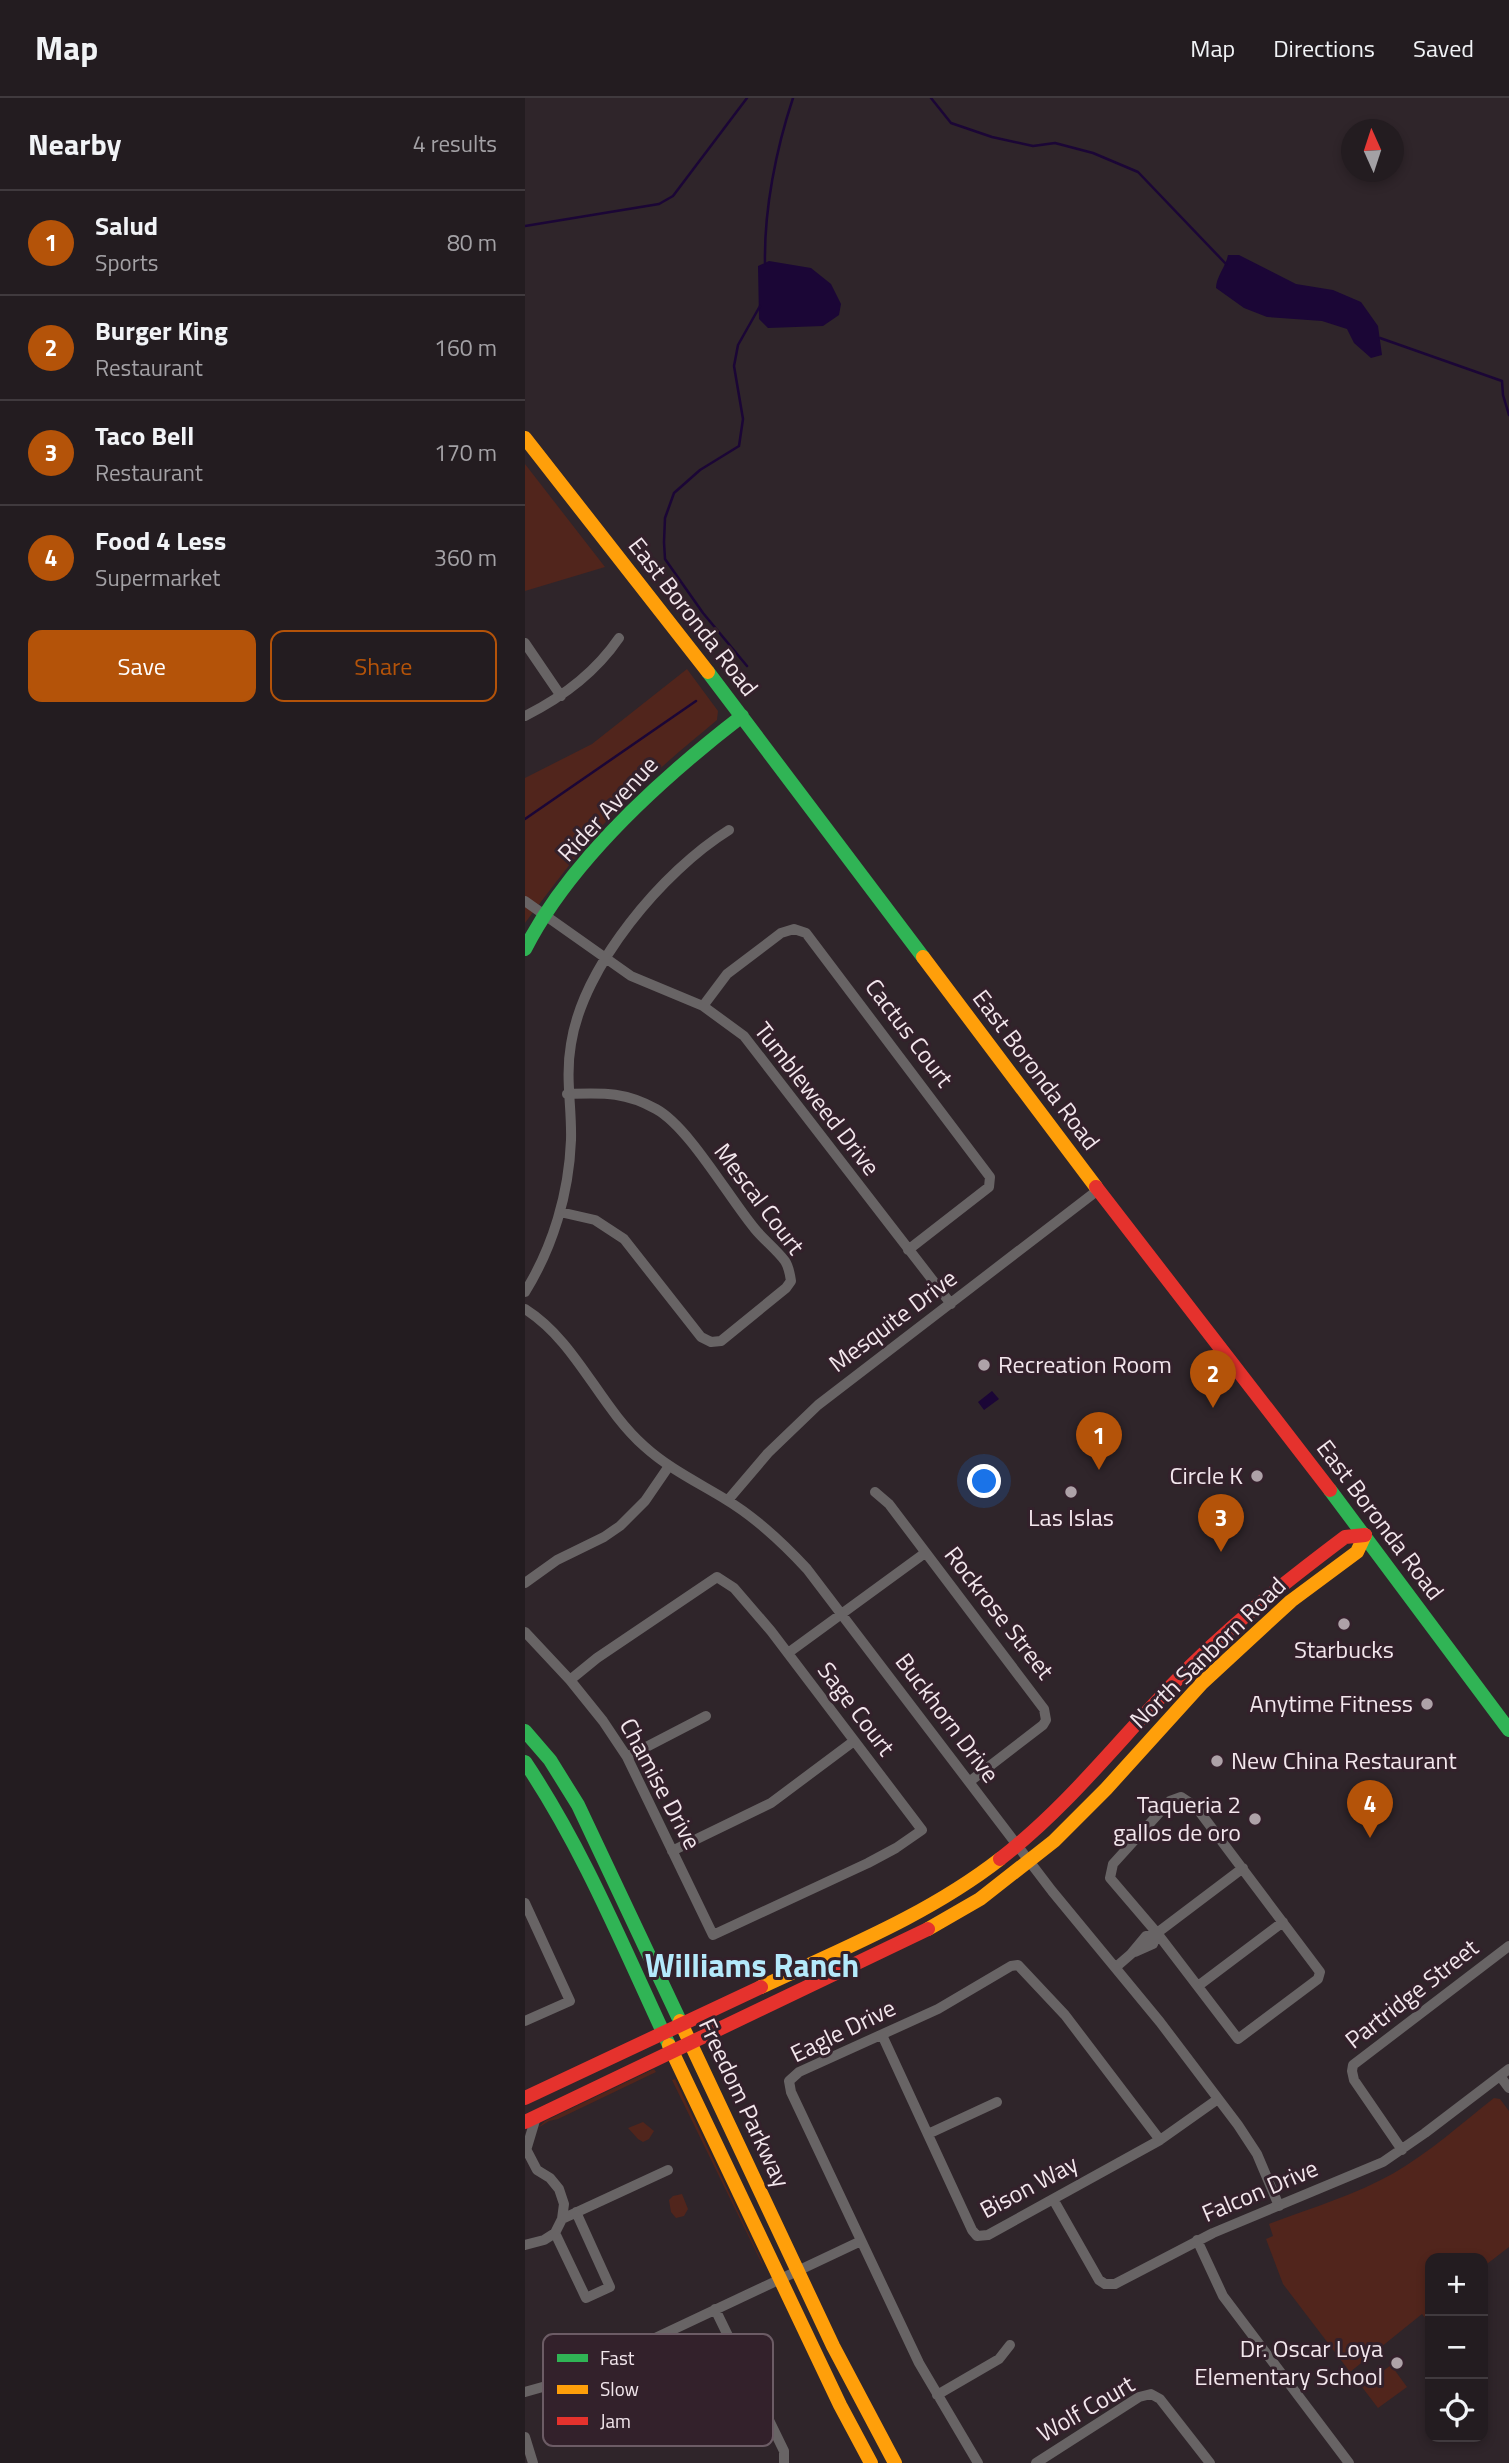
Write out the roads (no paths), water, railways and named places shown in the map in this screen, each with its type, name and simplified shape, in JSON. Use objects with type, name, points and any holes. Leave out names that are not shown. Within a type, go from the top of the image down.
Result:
[{"type":"main road","name":"East Boronda Road","points":[[525,438],[742,716],[1509,1730]]},
{"type":"main road","name":"Rider Avenue","points":[[525,949],[545,915],[589,858],[632,811],[691,756],[742,716]]},
{"type":"main road","name":"North Sanborn Road","points":[[525,2098],[929,1906],[959,1888],[1018,1845],[1077,1790],[1171,1686],[1239,1620],[1345,1537],[1364,1535],[1357,1552],[1291,1601],[1202,1683],[1082,1815],[1030,1861],[980,1899],[909,1940],[530,2119]]},
{"type":"main road","name":"Freedom Parkway","points":[[525,1731],[550,1760],[578,1805],[849,2379],[895,2463]]},
{"type":"main road","name":"Freedom Parkway","points":[[525,1762],[554,1805],[573,1842],[839,2405],[871,2463]]},
{"type":"street","points":[[525,716],[561,696],[594,668],[619,638]]},
{"type":"street","points":[[525,643],[561,696]]},
{"type":"street","points":[[525,1292],[544,1256],[560,1212],[571,1139],[568,1094],[571,1043],[586,990],[605,958],[645,906],[703,846],[729,830]]},
{"type":"street","name":"Tumbleweed Drive","points":[[525,901],[631,976],[703,1006],[731,1026],[755,1049],[951,1304]]},
{"type":"street","name":"Cactus Court","points":[[703,1006],[727,974],[781,933],[794,929],[806,933],[990,1177],[989,1187],[908,1250]]},
{"type":"street","name":"Mescal Court","points":[[560,1212],[595,1220],[624,1239],[701,1337],[711,1342],[722,1341],[791,1281],[789,1267],[783,1259],[756,1230],[678,1127],[660,1111],[624,1095],[568,1094]]},
{"type":"street","name":"Mesquite Drive","points":[[728,1500],[768,1453],[818,1405],[1098,1190]]},
{"type":"street","name":"Buckhorn Drive","points":[[525,1309],[549,1326],[636,1439],[669,1466],[728,1500],[794,1555],[1068,1911],[1116,1967],[1218,2099],[1257,2154],[1279,2206]]},
{"type":"street","points":[[525,1583],[557,1560],[620,1526],[645,1501],[669,1466]]},
{"type":"street","name":"Rockrose Street","points":[[875,1492],[886,1500],[1044,1709],[1046,1720],[1043,1725],[969,1782]]},
{"type":"street","points":[[788,1653],[925,1553]]},
{"type":"street","name":"Sage Court","points":[[570,1680],[597,1658],[717,1577],[734,1588],[788,1653],[922,1830],[896,1849],[869,1863],[713,1935]]},
{"type":"street","name":"Chamise Drive","points":[[525,1632],[570,1680],[603,1721],[627,1758],[713,1935]]},
{"type":"street","points":[[627,1758],[706,1716]]},
{"type":"street","points":[[672,1851],[771,1803],[854,1741]]},
{"type":"street","points":[[1181,1797],[1191,1802],[1243,1868],[1319,1970],[1318,1979],[1238,2039],[1157,1933],[1112,1882],[1110,1870],[1170,1801],[1181,1797]]},
{"type":"street","points":[[1116,1967],[1131,1954],[1153,1944],[1157,1933],[1243,1868]]},
{"type":"street","points":[[525,1903],[570,2001],[525,2021]]},
{"type":"street","points":[[1198,1986],[1283,1922]]},
{"type":"street","name":"Partridge Street","points":[[1402,2150],[1354,2080],[1353,2065],[1509,1946]]},
{"type":"street","name":"Eagle Drive","points":[[978,2463],[937,2395],[861,2241],[791,2092],[789,2081],[799,2073],[958,1998],[1011,1966],[1020,1965],[1086,2042],[1160,2140]]},
{"type":"street","name":"Bison Way","points":[[882,2035],[977,2236],[988,2235],[1160,2140],[1218,2099]]},
{"type":"street","points":[[1505,2073],[1509,2088]]},
{"type":"street","name":"Falcon Drive","points":[[1053,2199],[1099,2280],[1105,2284],[1123,2281],[1198,2240],[1364,2171],[1402,2150],[1505,2073]]},
{"type":"street","points":[[928,2134],[997,2102]]},
{"type":"street","points":[[525,2245],[544,2240],[555,2233],[562,2219],[564,2204],[559,2189],[550,2178],[537,2170],[526,2146],[530,2119]]},
{"type":"street","points":[[562,2219],[668,2170]]},
{"type":"street","points":[[555,2233],[586,2298],[610,2287],[576,2213]]},
{"type":"street","points":[[1198,2240],[1223,2296],[1349,2463]]},
{"type":"street","points":[[662,2334],[861,2241]]},
{"type":"street","points":[[715,2309],[727,2334]]},
{"type":"street","points":[[937,2395],[999,2359],[1010,2345]]},
{"type":"street","points":[[525,2392],[543,2387]]},
{"type":"street","name":"Wolf Court","points":[[1036,2463],[1139,2397],[1151,2394],[1160,2399],[1210,2463]]},
{"type":"street","points":[[773,2428],[784,2451],[784,2463]]},
{"type":"street","points":[[525,2437],[533,2463]]},
{"type":"waterway","points":[[525,226],[659,204],[673,196],[747,98]]},
{"type":"waterway","points":[[765,263],[772,180],[793,98]]},
{"type":"waterway","points":[[931,98],[951,123],[992,137],[1033,146],[1055,143],[1093,153],[1138,172],[1226,264]]},
{"type":"waterway","points":[[747,666],[703,613],[665,559],[664,542],[665,518],[674,493],[700,470],[739,446],[743,419],[734,366],[738,345],[760,306]]},
{"type":"waterway","points":[[1380,338],[1502,381],[1509,415]]},
{"type":"waterway","points":[[525,819],[696,701]]},
{"type":"place","name":"Recreation Room","points":[[984,1365]]},
{"type":"place","name":"Burger King","points":[[1213,1408]]},
{"type":"place","name":"Salud","points":[[1099,1470]]},
{"type":"place","name":"Circle K","points":[[1257,1476]]},
{"type":"place","name":"Las Islas","points":[[1071,1492]]},
{"type":"place","name":"Taco Bell","points":[[1221,1552]]},
{"type":"place","name":"Starbucks","points":[[1344,1624]]},
{"type":"place","name":"Anytime Fitness","points":[[1427,1704]]},
{"type":"place","name":"New China Restaurant","points":[[1217,1761]]},
{"type":"place","name":"Taqueria 2 gallos de oro","points":[[1255,1819]]},
{"type":"place","name":"Food 4 Less","points":[[1370,1838]]},
{"type":"place","name":"Dr. Oscar Loya Elementary School","points":[[1397,2363]]},
{"type":"district","name":"Williams Ranch","points":[[752,1966]]}]
